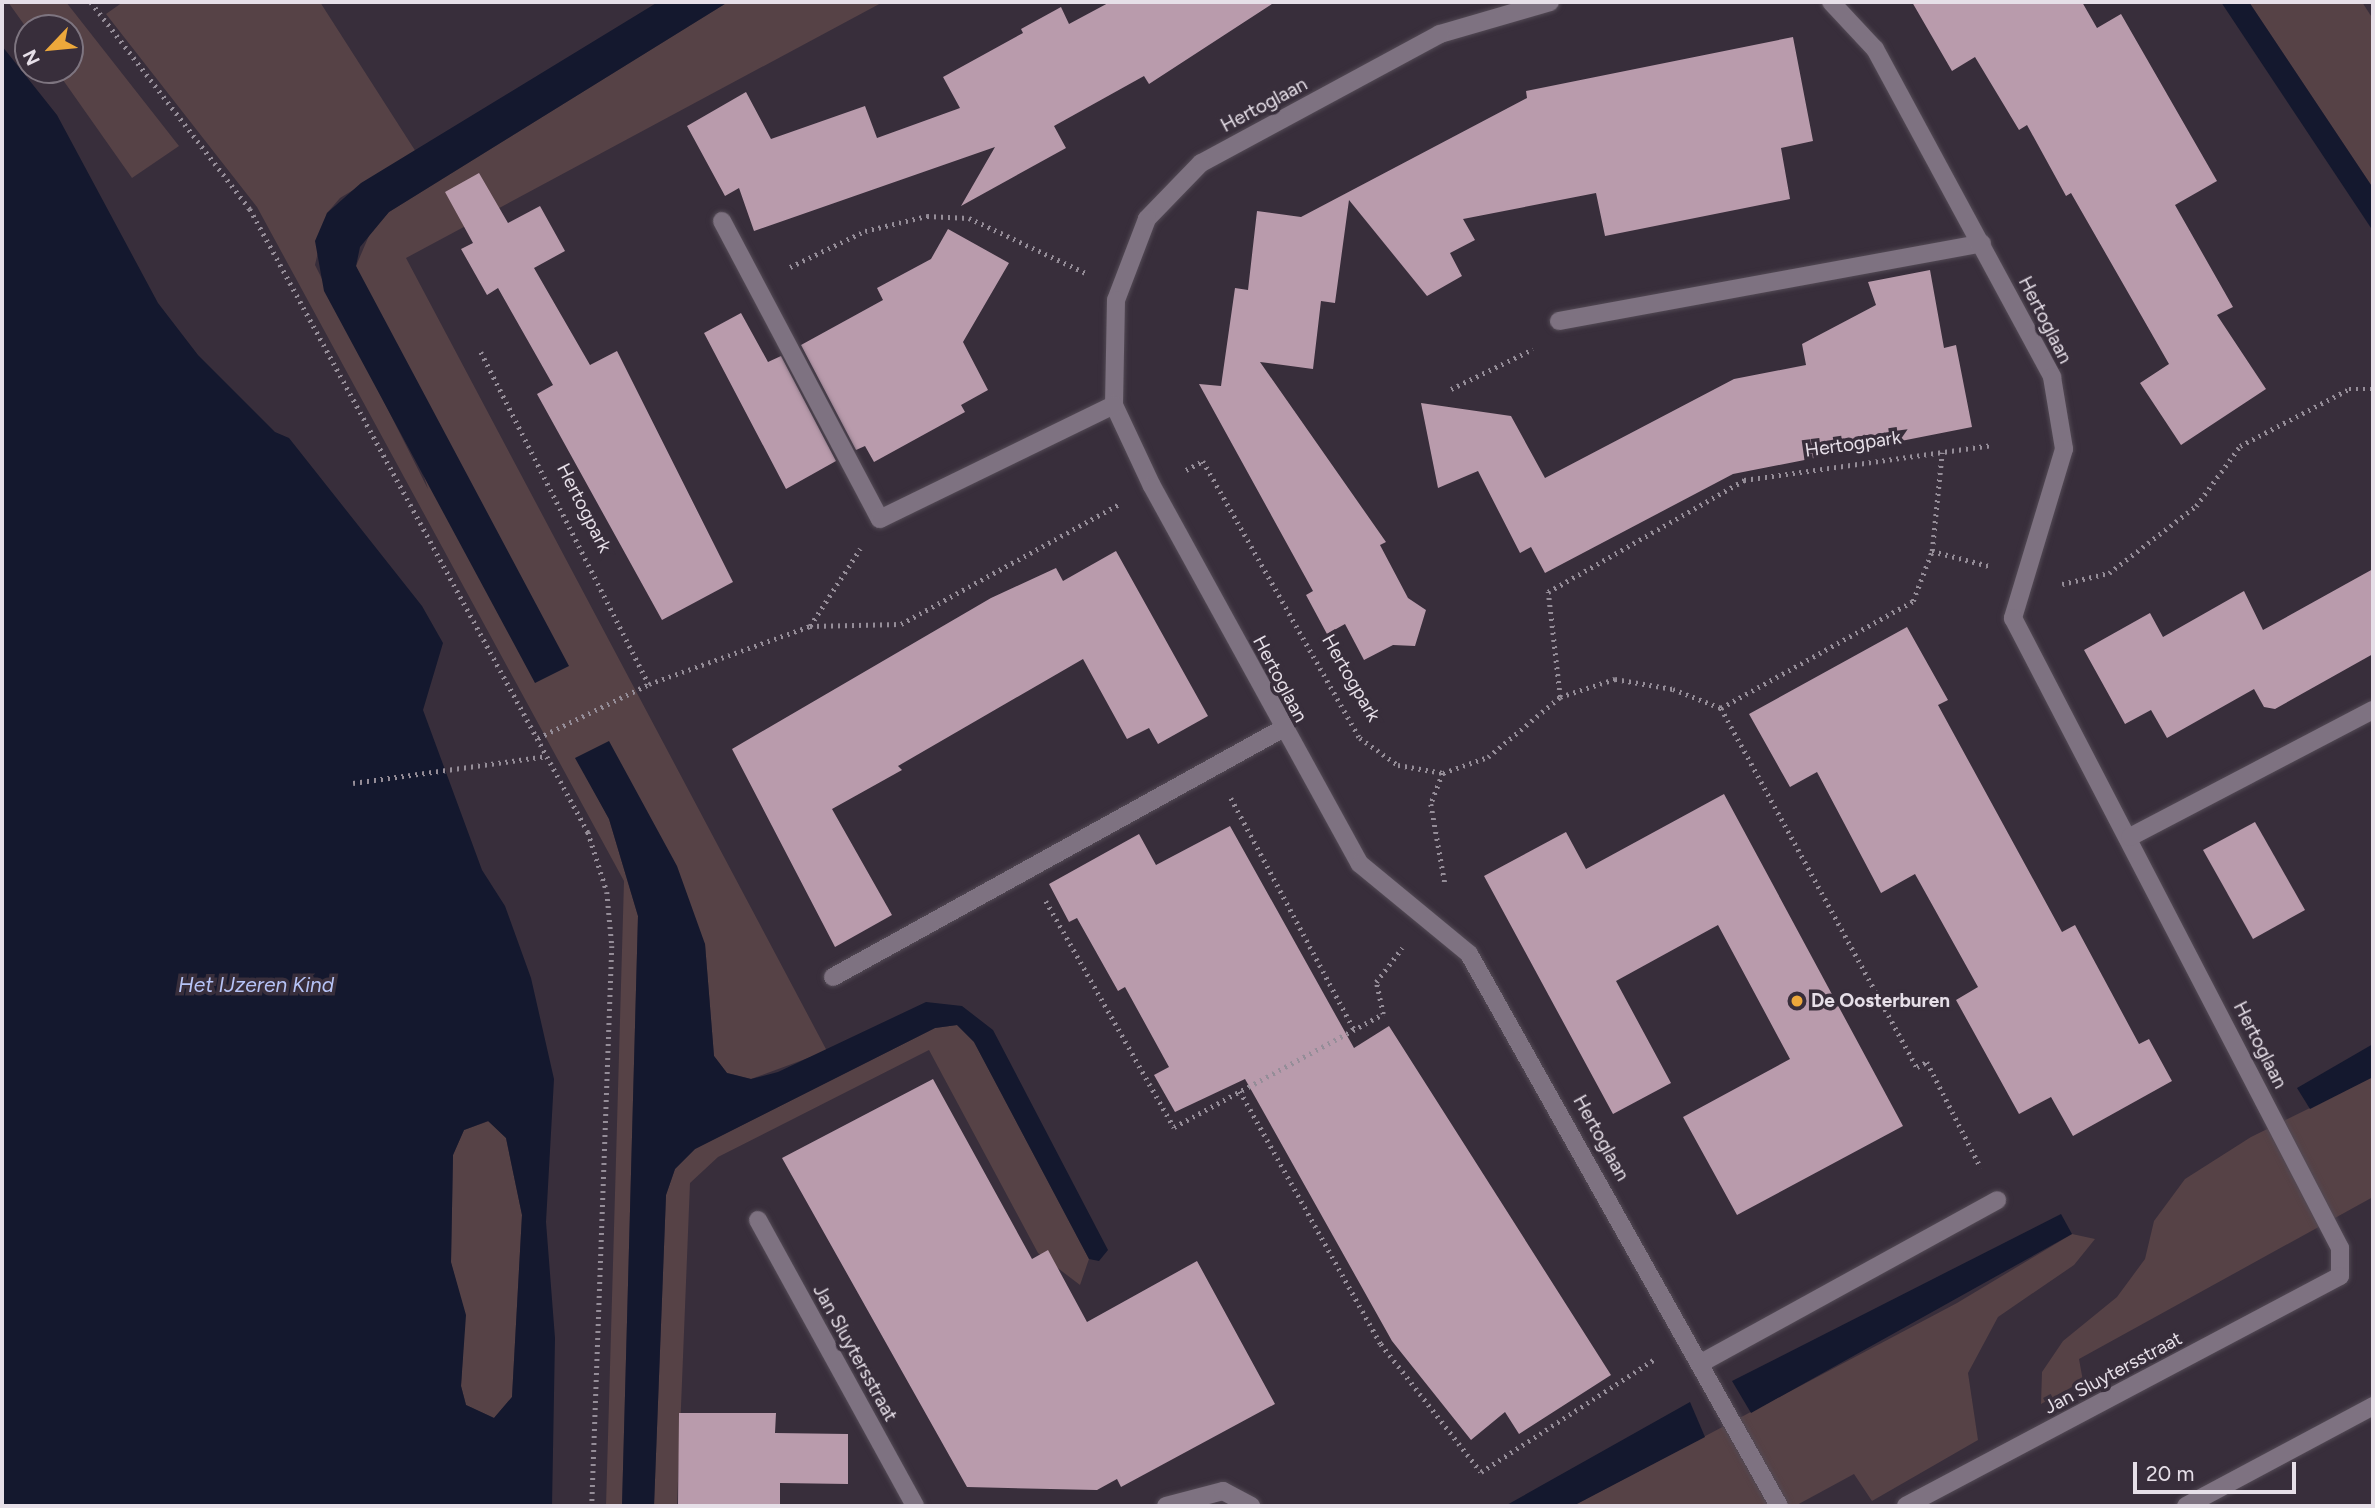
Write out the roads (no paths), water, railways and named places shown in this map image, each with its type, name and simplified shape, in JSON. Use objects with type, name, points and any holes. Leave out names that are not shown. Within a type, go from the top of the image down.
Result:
[{"type":"street","name":"Hertoglaan","points":[[1550,2],[1440,34],[1201,163],[1147,219],[1120,289],[1114,405],[1152,486],[1282,729],[1360,864],[1469,954],[1702,1363],[1779,1506]]},
{"type":"street","name":"Hertoglaan","points":[[1831,2],[1875,49],[2052,377],[2064,449],[2013,618],[2130,836],[2340,1248],[2340,1276]]},
{"type":"street","points":[[722,221],[758,282],[880,519],[1114,405]]},
{"type":"street","points":[[1559,321],[1982,243]]},
{"type":"street","points":[[2130,836],[2373,710]]},
{"type":"street","points":[[833,977],[1282,729]]},
{"type":"street","points":[[1702,1363],[1997,1200]]},
{"type":"street","name":"Jan Sluytersstraat","points":[[758,1220],[915,1506]]},
{"type":"street","name":"Jan Sluytersstraat","points":[[1906,1506],[2340,1276]]},
{"type":"street","points":[[2186,1506],[2373,1406]]},
{"type":"street","points":[[1166,1506],[1223,1491],[1251,1506]]},
{"type":"water","points":[[658,2],[728,2],[389,212],[360,247],[356,266],[569,666],[535,683],[324,291],[315,241],[327,213],[361,183]]},
{"type":"water","points":[[2221,2],[2249,2],[2373,188],[2373,231]]},
{"type":"water","name":"Het IJzeren Kind","points":[[2,46],[14,61],[14,84],[32,84],[57,115],[158,303],[198,355],[275,432],[289,438],[422,606],[443,643],[423,710],[482,870],[505,906],[531,978],[554,1079],[546,1222],[555,1338],[552,1506],[2,1506]],"holes":[[[488,1121],[506,1138],[522,1215],[512,1397],[494,1418],[466,1405],[461,1386],[466,1315],[451,1262],[453,1155],[464,1130]]]},
{"type":"water","points":[[609,741],[677,866],[705,944],[714,1056],[727,1073],[751,1079],[778,1072],[926,1002],[962,1006],[993,1030],[1108,1250],[1099,1261],[1089,1259],[974,1042],[957,1025],[935,1028],[695,1149],[675,1169],[666,1195],[654,1506],[622,1506],[638,916],[609,819],[575,758]]},
{"type":"water","points":[[2373,1044],[2373,1077],[2310,1109],[2297,1088]]},
{"type":"water","points":[[2061,1214],[2072,1234],[1751,1413],[1732,1381]]},
{"type":"water","points":[[1690,1402],[1705,1437],[1573,1506],[1505,1506]]},
{"type":"place","name":"De Oosterburen","points":[[1797,1001]]}]
